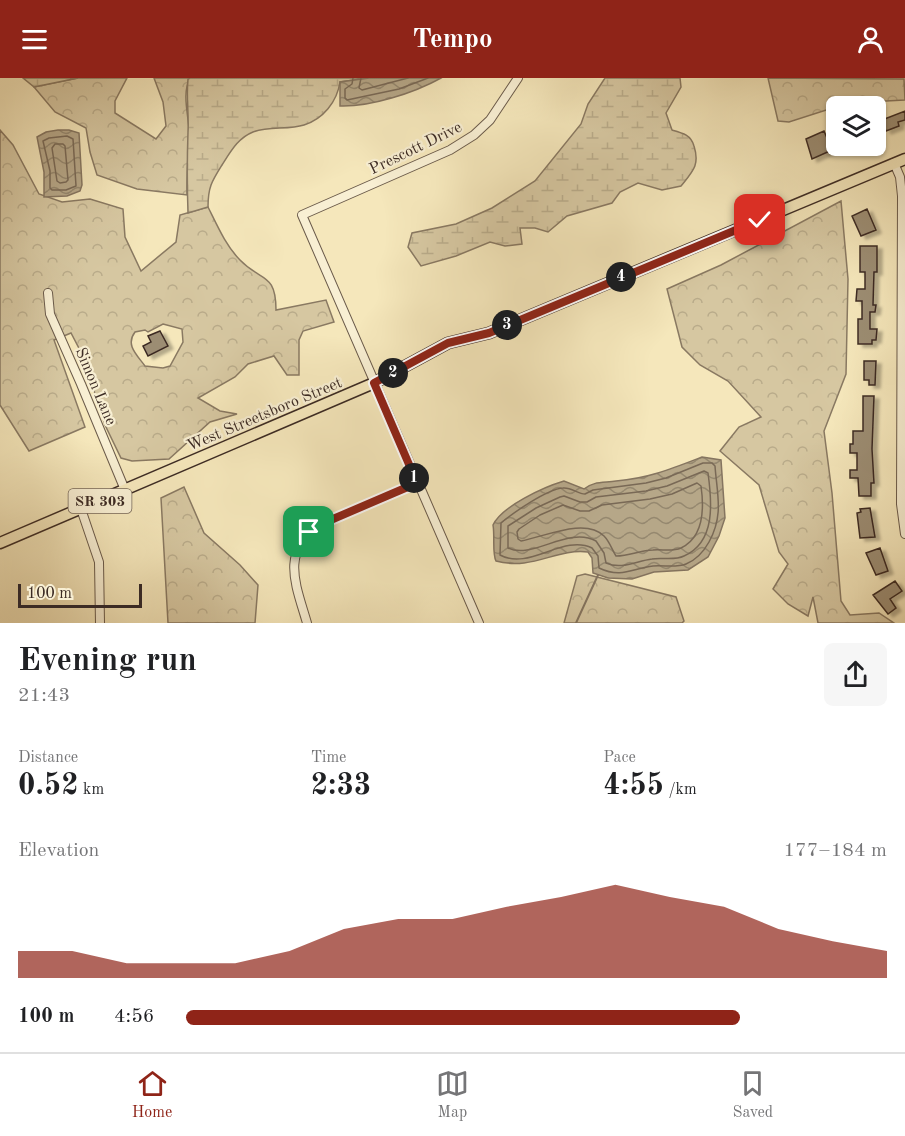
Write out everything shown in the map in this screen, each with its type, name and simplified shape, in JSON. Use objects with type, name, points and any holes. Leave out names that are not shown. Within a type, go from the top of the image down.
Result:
[{"type":"main road","name":"West Streetsboro Street","points":[[0,543],[374,383],[448,343],[489,333],[900,161]]},
{"type":"street","name":"Prescott Drive","points":[[374,383],[302,215],[450,150],[474,135],[490,120],[518,78]]},
{"type":"street","points":[[900,161],[903,196],[904,344],[901,504],[905,534]]},
{"type":"street","name":"Simon Lane","points":[[48,293],[50,314],[125,490]]},
{"type":"street","points":[[374,383],[479,623]]},
{"type":"street","points":[[307,623],[296,585],[293,564],[302,540],[319,525],[417,483]]},
{"type":"street","points":[[81,509],[99,562],[100,623]]},
{"type":"green space","points":[[23,78],[78,78],[34,87]]},
{"type":"green space","points":[[78,78],[127,78],[115,101],[115,113],[156,139],[166,126],[163,102],[154,78],[190,78],[186,97],[189,129],[187,195],[137,189],[97,175],[86,128],[55,112],[34,87]]},
{"type":"green space","points":[[190,78],[369,78],[340,82],[336,96],[328,109],[311,122],[298,126],[259,130],[243,138],[232,150],[213,180],[208,207],[188,213],[187,92]]},
{"type":"green space","points":[[605,78],[680,78],[681,87],[666,113],[672,130],[689,137],[696,153],[696,163],[692,172],[681,186],[662,190],[638,183],[620,192],[612,203],[567,216],[548,232],[535,228],[520,228],[522,244],[505,246],[490,242],[456,256],[421,266],[408,247],[412,233],[456,224],[492,208],[535,181],[581,124],[588,104]]},
{"type":"green space","points":[[768,78],[904,79],[905,100],[886,101],[886,96],[826,96],[826,110],[789,122],[778,121]]},
{"type":"green space","points":[[0,130],[13,145],[39,194],[62,202],[90,199],[123,209],[125,237],[141,271],[176,242],[180,215],[208,207],[230,248],[248,267],[270,283],[276,310],[326,300],[334,322],[303,331],[299,340],[299,375],[287,375],[274,356],[248,364],[235,377],[198,398],[220,411],[237,414],[210,422],[169,459],[132,461],[121,458],[105,425],[83,356],[71,333],[54,340],[85,427],[29,451],[0,405]],"holes":[[[163,324],[182,329],[183,342],[170,366],[163,368],[145,366],[132,346],[131,341],[135,332],[145,330],[148,332]]]},
{"type":"green space","points":[[841,201],[848,279],[846,374],[824,431],[841,601],[850,615],[879,613],[894,623],[818,623],[813,597],[808,616],[788,604],[773,589],[788,564],[779,552],[759,485],[720,451],[739,427],[761,417],[728,381],[700,365],[682,347],[667,289],[721,265]]},
{"type":"green space","points":[[184,487],[204,533],[240,565],[258,585],[255,623],[168,623],[161,498]]},
{"type":"green space","points":[[585,574],[676,597],[684,621],[682,623],[564,623],[577,576]]},
{"type":"water","points":[[369,78],[441,78],[392,98],[352,106],[340,106],[340,82]]},
{"type":"water","points":[[58,130],[79,133],[82,185],[80,191],[67,196],[44,197],[44,172],[37,137],[46,132]]},
{"type":"water","points":[[702,457],[721,460],[725,518],[708,557],[688,570],[654,572],[632,579],[608,578],[593,573],[592,558],[588,552],[565,553],[521,563],[496,561],[493,525],[514,504],[535,493],[564,481],[584,489],[595,483],[639,478]]},
{"type":"building","points":[[905,111],[905,120],[898,122],[899,126],[886,131],[886,118]]},
{"type":"building","points":[[824,131],[826,153],[812,159],[806,139]]},
{"type":"building","points":[[867,209],[876,230],[861,236],[852,216]]},
{"type":"building","points":[[860,246],[877,246],[873,305],[876,305],[875,312],[870,312],[870,329],[877,329],[876,340],[872,340],[872,344],[858,344],[858,319],[862,319],[862,301],[856,301],[857,289],[865,289],[865,272],[860,272]]},
{"type":"building","points":[[160,331],[168,346],[148,356],[143,346],[151,342],[148,336]]},
{"type":"building","points":[[864,361],[876,361],[875,385],[869,385],[869,380],[864,380]]},
{"type":"building","points":[[863,396],[874,396],[872,449],[874,483],[871,483],[871,496],[859,496],[858,478],[850,478],[850,470],[857,470],[857,453],[850,453],[850,444],[853,444],[853,431],[863,431]]},
{"type":"building","points":[[870,508],[875,537],[860,538],[857,513],[861,512],[860,509]]},
{"type":"building","points":[[880,548],[888,571],[876,575],[866,553]]},
{"type":"building","points":[[895,581],[902,591],[890,599],[896,608],[888,614],[873,595]]},
{"type":"waterway","points":[[576,623],[598,575]]},
{"type":"route","points":[[309,532],[319,525],[417,483],[374,383],[448,343],[489,333],[760,220]]}]
